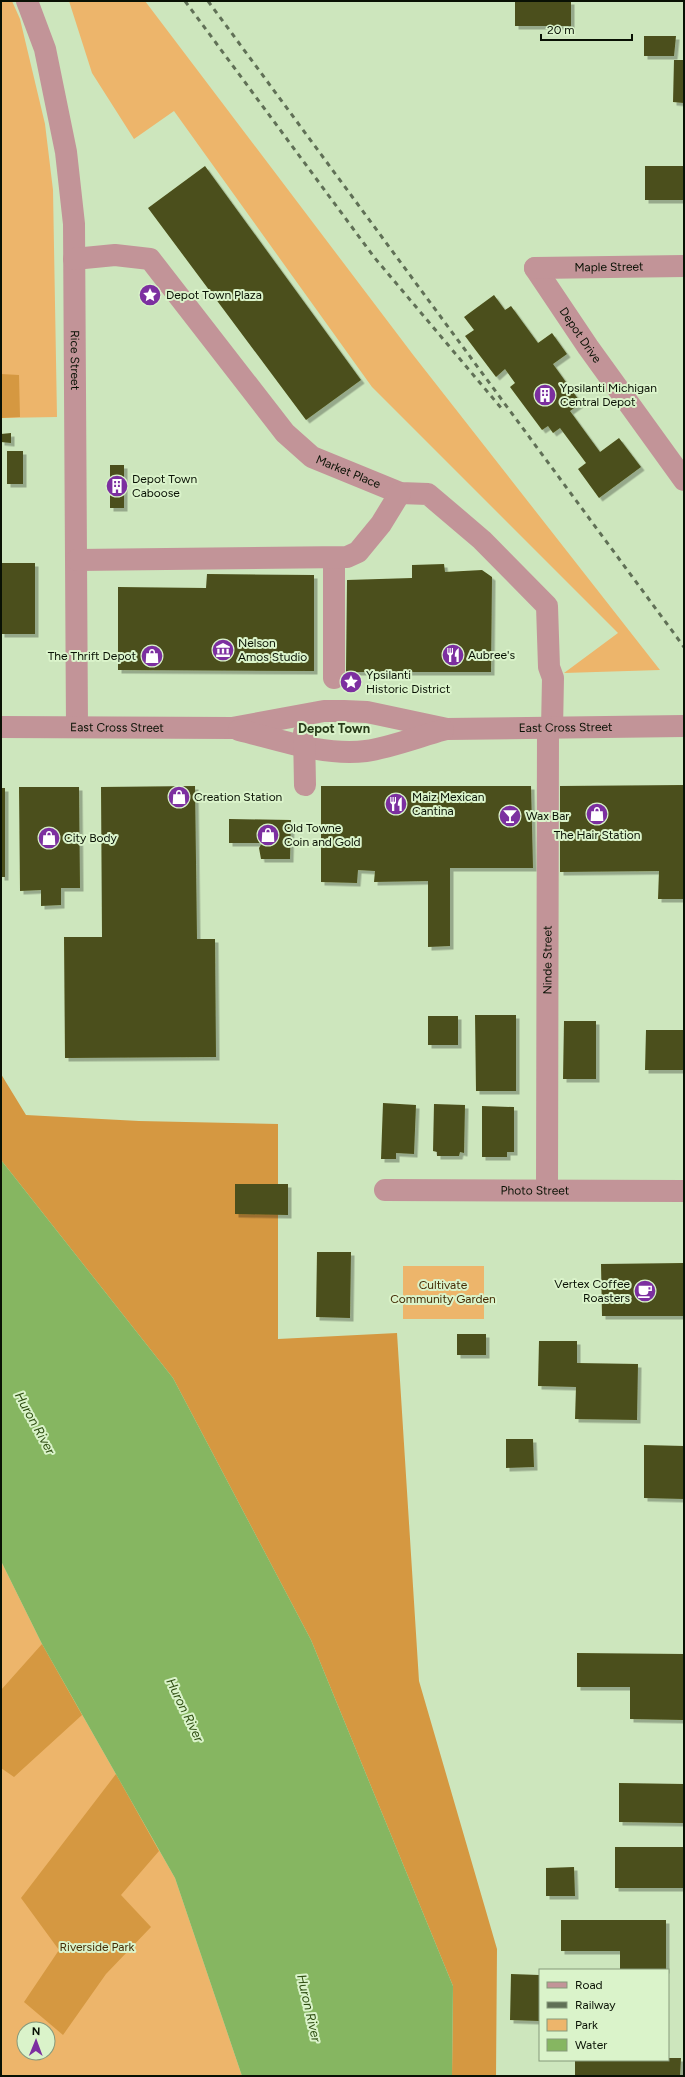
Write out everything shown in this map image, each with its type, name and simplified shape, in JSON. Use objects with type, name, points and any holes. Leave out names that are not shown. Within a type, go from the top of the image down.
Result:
[{"type":"street","name":"Rice Street","points":[[27,1],[45,50],[66,152],[74,224],[77,726]]},
{"type":"street","name":"Market Place","points":[[74,259],[115,255],[150,258],[285,433],[312,457],[400,493],[428,494],[482,540],[547,606],[549,667],[553,678],[550,729]]},
{"type":"street","name":"Maple Street","points":[[535,268],[684,266]]},
{"type":"street","name":"Depot Drive","points":[[535,268],[588,347],[684,480]]},
{"type":"street","points":[[77,560],[347,557],[358,552],[381,524],[400,493]]},
{"type":"street","points":[[334,558],[334,678]]},
{"type":"street","name":"East Cross Street","points":[[1,727],[77,726],[232,728],[324,711],[367,712],[447,729],[550,729],[684,726]]},
{"type":"street","points":[[304,715],[305,785]]},
{"type":"street","name":"East Cross Street","points":[[232,728],[324,751],[367,751],[447,729]]},
{"type":"street","name":"Ninde Street","points":[[547,1190],[550,729]]},
{"type":"street","name":"Photo Street","points":[[385,1190],[684,1191]]},
{"type":"green space","points":[[1,1],[12,1],[20,19],[45,124],[53,190],[57,417],[1,418]]},
{"type":"green space","points":[[69,1],[145,1],[414,356],[660,670],[564,673],[618,633],[372,387],[174,111],[134,139],[92,73]]},
{"type":"green space","points":[[1,374],[19,375],[20,417],[1,418]]},
{"type":"green space","points":[[1,1074],[26,1115],[139,1121],[278,1124],[278,1339],[397,1333],[419,1681],[497,1949],[496,2076],[452,2076],[453,1986],[311,1640],[173,1378],[1,1160]]},
{"type":"green space","name":"Cultivate Community Garden","points":[[403,1266],[484,1266],[484,1319],[403,1319]]},
{"type":"green space","name":"Riverside Park","points":[[1,1561],[42,1644],[175,1878],[242,2076],[1,2076]]},
{"type":"green space","points":[[42,1644],[82,1715],[14,1777],[1,1768],[1,1690]]},
{"type":"green space","points":[[116,1774],[159,1851],[121,1895],[151,1927],[106,1974],[63,2035],[56,2029],[56,2021],[46,2021],[24,2002],[59,1950],[21,1898]]},
{"type":"water","name":"Huron River","points":[[1,1160],[173,1378],[311,1640],[453,1986],[452,2076],[242,2076],[175,1878],[42,1644],[1,1561]]},
{"type":"building","points":[[515,1],[571,1],[571,26],[515,26]]},
{"type":"building","points":[[644,36],[676,36],[674,56],[644,56]]},
{"type":"building","points":[[674,60],[684,60],[684,103],[673,102]]},
{"type":"building","points":[[205,166],[361,380],[306,420],[148,208]]},
{"type":"building","points":[[645,166],[684,166],[684,200],[645,200]]},
{"type":"building","name":"Ypsilanti Michigan Central Depot","points":[[494,295],[505,310],[511,306],[538,343],[552,333],[567,354],[553,364],[581,403],[570,411],[600,452],[619,438],[641,467],[599,498],[578,469],[586,463],[560,428],[553,433],[548,426],[542,430],[510,387],[515,383],[505,369],[496,377],[465,336],[474,330],[464,317]]},
{"type":"building","points":[[11,433],[11,443],[1,442],[1,434]]},
{"type":"building","points":[[7,451],[23,451],[23,484],[7,484]]},
{"type":"building","name":"Depot Town Caboose","points":[[110,465],[124,465],[124,508],[110,508]]},
{"type":"building","points":[[1,563],[35,563],[35,634],[1,634]]},
{"type":"building","points":[[444,564],[445,572],[482,570],[492,577],[491,672],[346,672],[347,580],[412,578],[412,565]]},
{"type":"building","points":[[207,574],[314,575],[314,671],[118,670],[118,587],[206,588]]},
{"type":"building","points":[[684,785],[684,899],[658,899],[659,871],[560,872],[560,786]]},
{"type":"building","points":[[195,786],[197,939],[215,939],[216,1057],[65,1058],[64,937],[102,937],[101,787]]},
{"type":"building","points":[[321,786],[531,786],[533,868],[450,868],[450,946],[428,947],[428,881],[374,882],[375,871],[358,870],[357,883],[321,882]]},
{"type":"building","name":"City Body","points":[[19,787],[79,787],[80,888],[61,888],[61,905],[41,906],[41,890],[20,891]]},
{"type":"building","points":[[1,788],[5,788],[5,877],[1,877]]},
{"type":"building","points":[[229,819],[291,820],[290,859],[261,859],[259,848],[262,843],[229,843]]},
{"type":"building","points":[[475,1015],[516,1015],[516,1091],[476,1091]]},
{"type":"building","points":[[428,1016],[458,1016],[458,1045],[428,1045]]},
{"type":"building","points":[[564,1021],[596,1021],[596,1079],[563,1079]]},
{"type":"building","points":[[646,1030],[684,1030],[684,1070],[645,1070]]},
{"type":"building","points":[[383,1103],[416,1105],[414,1154],[396,1153],[396,1159],[381,1159]]},
{"type":"building","points":[[434,1104],[465,1105],[464,1153],[460,1152],[459,1156],[437,1156],[437,1152],[433,1151]]},
{"type":"building","points":[[482,1106],[514,1107],[514,1152],[507,1152],[507,1157],[482,1157]]},
{"type":"building","points":[[235,1184],[288,1184],[288,1215],[235,1214]]},
{"type":"building","points":[[317,1252],[351,1252],[350,1318],[316,1317]]},
{"type":"building","points":[[684,1263],[684,1316],[602,1316],[601,1264]]},
{"type":"building","points":[[457,1334],[486,1334],[486,1355],[457,1355]]},
{"type":"building","points":[[539,1341],[577,1341],[577,1363],[638,1364],[637,1420],[575,1419],[576,1387],[538,1386]]},
{"type":"building","points":[[506,1439],[533,1439],[534,1467],[506,1468]]},
{"type":"building","points":[[644,1445],[684,1446],[684,1499],[644,1498]]},
{"type":"building","points":[[577,1653],[684,1654],[684,1720],[630,1719],[630,1687],[577,1687]]},
{"type":"building","points":[[619,1783],[684,1784],[684,1823],[619,1822]]},
{"type":"building","points":[[615,1847],[684,1847],[684,1888],[615,1888]]},
{"type":"building","points":[[574,1867],[575,1896],[546,1896],[546,1868]]},
{"type":"building","points":[[561,1920],[666,1920],[666,1969],[620,1969],[620,1951],[561,1951]]},
{"type":"building","points":[[511,1974],[539,1975],[539,2021],[510,2020]]},
{"type":"building","points":[[669,2058],[681,2058],[680,2076],[575,2076],[575,2061],[669,2061]]},
{"type":"railway","points":[[185,1],[374,257],[502,409]]},
{"type":"railway","points":[[208,1],[684,647]]},
{"type":"place","name":"Depot Town Plaza","points":[[150,295]]},
{"type":"place","name":"Ypsilanti Michigan Central Depot","points":[[545,395]]},
{"type":"place","name":"Depot Town Caboose","points":[[117,486]]},
{"type":"place","name":"Nelson Amos Studio","points":[[223,650]]},
{"type":"place","name":"Aubree's","points":[[453,655]]},
{"type":"place","name":"The Thrift Depot","points":[[152,656]]},
{"type":"place","name":"Ypsilanti Historic District","points":[[351,682]]},
{"type":"place","name":"Creation Station","points":[[179,797]]},
{"type":"place","name":"Maiz Mexican Cantina","points":[[396,804]]},
{"type":"place","name":"The Hair Station","points":[[597,814]]},
{"type":"place","name":"Wax Bar","points":[[510,816]]},
{"type":"place","name":"Old Towne Coin and Gold","points":[[268,835]]},
{"type":"place","name":"City Body","points":[[49,838]]},
{"type":"place","name":"Vertex Coffee Roasters","points":[[645,1291]]},
{"type":"district","name":"Depot Town","points":[[334,728]]}]
